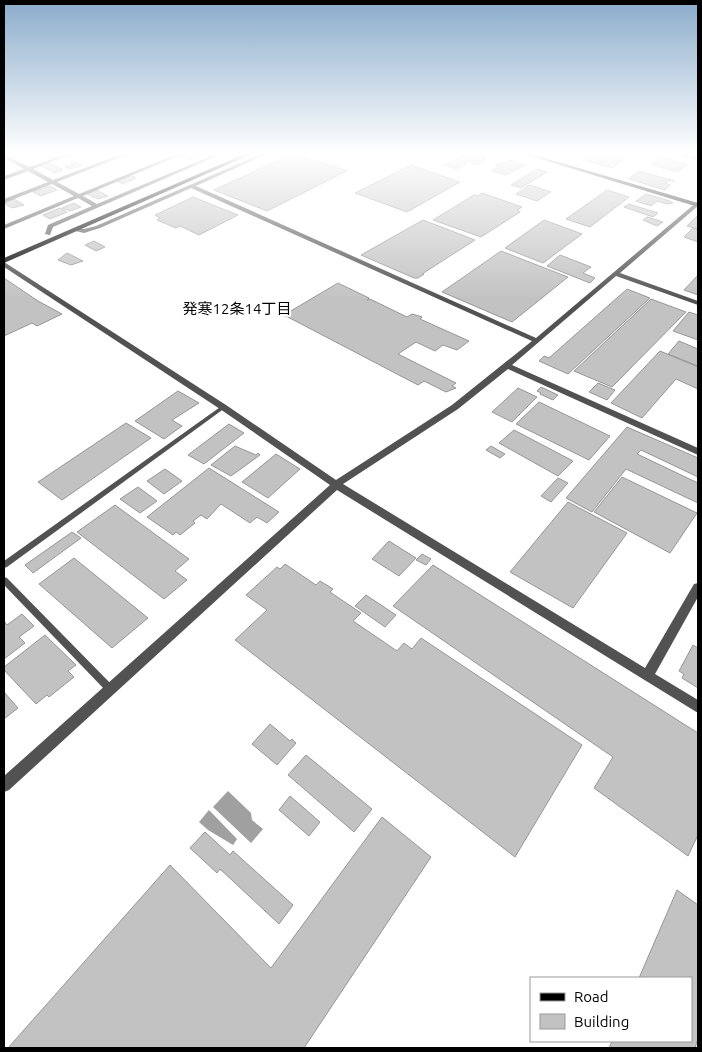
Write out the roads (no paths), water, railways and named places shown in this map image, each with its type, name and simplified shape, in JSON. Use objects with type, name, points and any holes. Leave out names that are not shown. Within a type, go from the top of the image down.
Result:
[{"type":"main road","points":[[4,254],[121,202]]},
{"type":"main road","points":[[4,262],[137,202]]},
{"type":"street","points":[[4,226],[63,202]]},
{"type":"street","points":[[90,202],[97,206]]},
{"type":"street","points":[[48,234],[50,226],[106,202]]},
{"type":"street","points":[[74,230],[98,228],[155,202]]},
{"type":"street","points":[[227,202],[537,341]]},
{"type":"street","points":[[4,785],[337,484],[453,409],[537,341],[698,204]]},
{"type":"street","points":[[4,262],[357,498],[698,707]]},
{"type":"street","points":[[616,274],[698,302]]},
{"type":"street","points":[[506,365],[698,452]]},
{"type":"street","points":[[648,675],[698,587]]},
{"type":"lane","points":[[4,565],[223,408]]},
{"type":"lane","points":[[4,580],[110,689]]},
{"type":"district","name":"発寒12条14丁目","points":[[237,308]]}]
